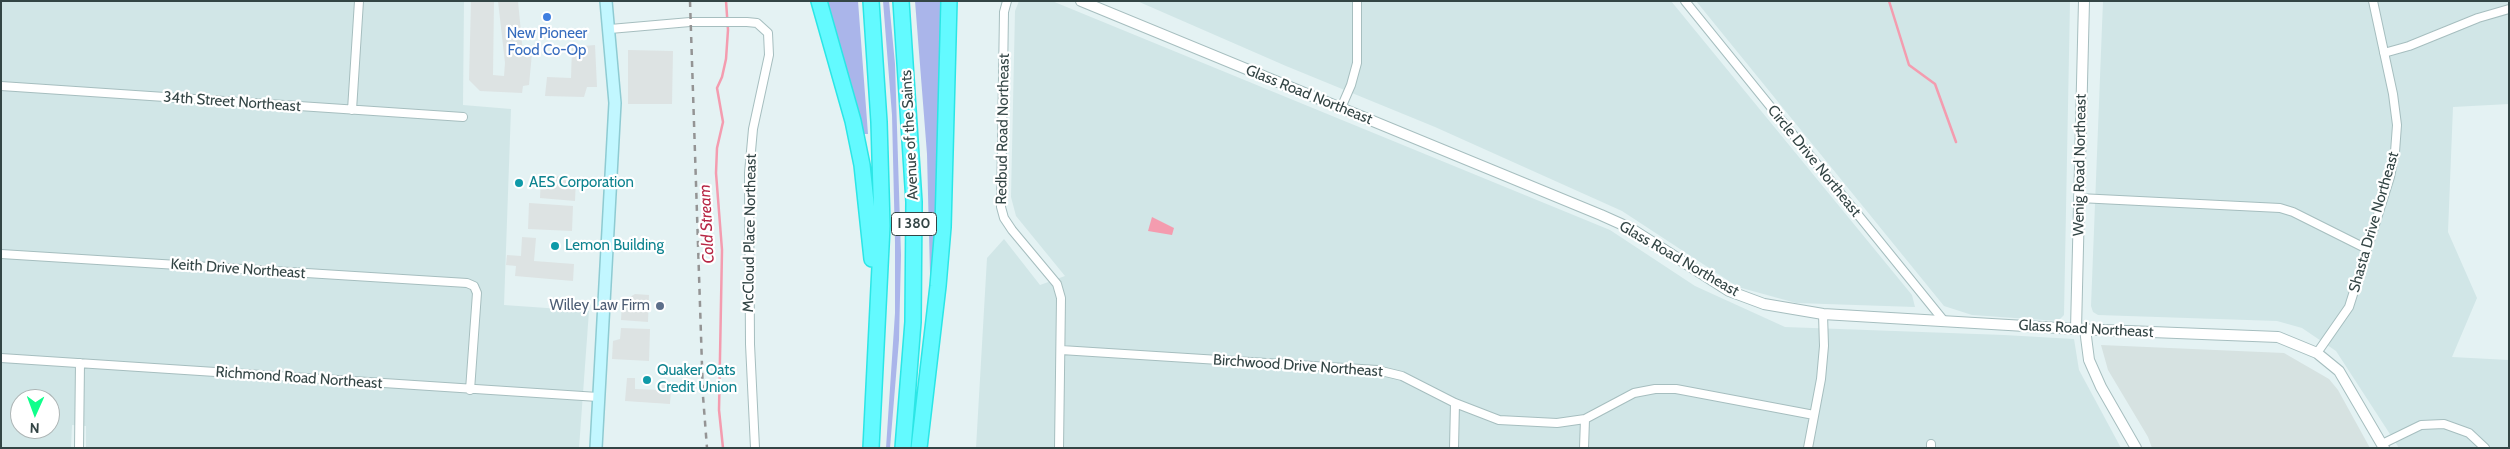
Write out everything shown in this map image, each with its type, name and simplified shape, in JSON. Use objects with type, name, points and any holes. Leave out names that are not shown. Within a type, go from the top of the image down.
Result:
[{"type":"highway","points":[[819,1],[853,122],[862,165],[878,325]]},
{"type":"highway","name":"Avenue of the Saints","points":[[870,448],[878,325],[881,185],[871,1]]},
{"type":"highway","name":"Avenue of the Saints","points":[[901,1],[914,202],[913,322],[903,448]]},
{"type":"highway","points":[[919,448],[942,237],[949,1]]},
{"type":"main road","points":[[596,448],[615,103],[610,29],[606,1]]},
{"type":"street","points":[[352,110],[359,1]]},
{"type":"street","name":"Redbud Road Northeast","points":[[1007,1],[1004,12],[1001,208],[1004,218],[1012,230],[1057,284],[1062,314],[1059,448]]},
{"type":"street","name":"Glass Road Northeast","points":[[1081,1],[1630,228],[1730,291],[1781,309],[1823,314],[2081,329],[2278,337],[2317,353],[2339,371],[2383,446]]},
{"type":"street","points":[[1341,108],[1351,85],[1357,63],[1357,1]]},
{"type":"street","name":"Circle Drive Northeast","points":[[1685,1],[1944,321]]},
{"type":"street","name":"Wenig Road Northeast","points":[[2084,1],[2079,198],[2081,329],[2089,360],[2101,387],[2136,448]]},
{"type":"street","name":"Shasta Drive Northeast","points":[[2317,353],[2349,307],[2390,177],[2398,125],[2373,1]]},
{"type":"street","points":[[2384,53],[2409,46],[2478,18],[2509,9]]},
{"type":"street","name":"McCloud Place Northeast","points":[[610,29],[714,22],[747,22],[757,23],[766,29],[769,37],[770,49],[753,130],[749,173],[750,344],[755,448]]},
{"type":"street","name":"34th Street Northeast","points":[[1,86],[463,117]]},
{"type":"street","points":[[2079,198],[2280,208],[2293,212],[2368,249]]},
{"type":"street","name":"Keith Drive Northeast","points":[[1,254],[467,283],[474,286],[477,294],[470,390]]},
{"type":"street","points":[[1808,448],[1824,346],[1823,314]]},
{"type":"street","name":"Birchwood Drive Northeast","points":[[1061,350],[1377,370],[1402,376],[1455,403],[1499,420],[1557,423],[1585,419],[1634,393],[1655,389],[1676,389],[1814,415]]},
{"type":"street","name":"Richmond Road Northeast","points":[[1,358],[598,397]]},
{"type":"street","points":[[79,448],[80,363]]},
{"type":"street","points":[[1454,448],[1455,403]]},
{"type":"street","points":[[1584,448],[1585,419]]},
{"type":"street","points":[[2383,446],[2421,425],[2444,424],[2469,433],[2485,448]]},
{"type":"shaded area","points":[[1,1],[464,1],[463,105],[511,109],[504,305],[589,311],[579,448],[86,448],[86,426],[72,425],[71,448],[1,448]]},
{"type":"shaded area","points":[[471,1],[494,1],[493,75],[504,76],[505,63],[498,1],[518,1],[523,53],[532,53],[529,85],[523,86],[522,93],[480,91],[469,80]]},
{"type":"shaded area","points":[[825,1],[858,1],[868,134],[862,134]]},
{"type":"shaded area","points":[[883,1],[889,1],[895,64],[901,255],[899,340],[890,448],[886,448],[895,313],[895,243],[892,115]]},
{"type":"shaded area","points":[[915,1],[941,1],[942,79],[933,274],[930,274],[927,154]]},
{"type":"shaded area","points":[[1019,1],[1052,1],[1610,230],[1695,286],[1785,327],[2074,339],[2079,370],[2121,448],[976,448],[987,258],[1004,239],[1040,285],[1065,276],[1016,216],[1011,197],[1015,11]]},
{"type":"shaded area","points":[[1137,1],[1671,1],[1912,295],[1915,307],[1796,303],[1738,287],[1622,211],[1435,127],[1286,66]]},
{"type":"shaded area","points":[[1696,1],[2070,1],[2064,315],[2058,321],[1972,315],[1944,306]]},
{"type":"shaded area","points":[[2103,1],[2509,1],[2509,104],[2453,107],[2448,232],[2477,298],[2452,357],[2509,360],[2509,448],[2399,448],[2336,351],[2302,328],[2277,321],[2098,315],[2093,312],[2091,306]]},
{"type":"shaded area","points":[[595,45],[597,87],[587,87],[584,97],[545,96],[547,77],[571,78],[572,47]]},
{"type":"shaded area","points":[[628,50],[673,51],[672,104],[628,104]]},
{"type":"shaded area","points":[[541,175],[576,178],[575,201],[540,198]]},
{"type":"shaded area","points":[[529,203],[573,206],[572,231],[528,229]]},
{"type":"shaded area","points":[[1152,217],[1174,228],[1172,235],[1148,231]]},
{"type":"shaded area","points":[[522,237],[536,238],[534,261],[574,264],[573,281],[515,276],[516,266],[506,265],[507,255],[521,256]]},
{"type":"shaded area","points":[[635,294],[649,295],[648,322],[621,320],[622,302]]},
{"type":"shaded area","points":[[621,328],[650,329],[649,361],[612,359],[613,341],[620,339]]},
{"type":"shaded area","points":[[2101,345],[2284,353],[2329,379],[2338,390],[2370,448],[2152,448],[2148,437],[2108,370]]},
{"type":"shaded area","points":[[627,378],[635,378],[635,389],[659,390],[660,380],[667,381],[666,388],[671,389],[670,404],[625,401]]},
{"type":"waterway","name":"Cold Stream","points":[[723,448],[719,410],[722,250],[716,173],[717,148],[723,122],[717,88],[722,77],[726,59],[728,30],[726,1]]},
{"type":"waterway","points":[[1889,1],[1909,65],[1935,84],[1956,142]]},
{"type":"railway","points":[[690,1],[703,396],[707,448]]},
{"type":"place","name":"New Pioneer Food Co-Op","points":[[547,17]]},
{"type":"place","name":"AES Corporation","points":[[519,183]]},
{"type":"place","name":"Lemon Building","points":[[555,246]]},
{"type":"place","name":"Willey Law Firm","points":[[660,306]]},
{"type":"place","name":"Quaker Oats Credit Union","points":[[647,380]]}]
